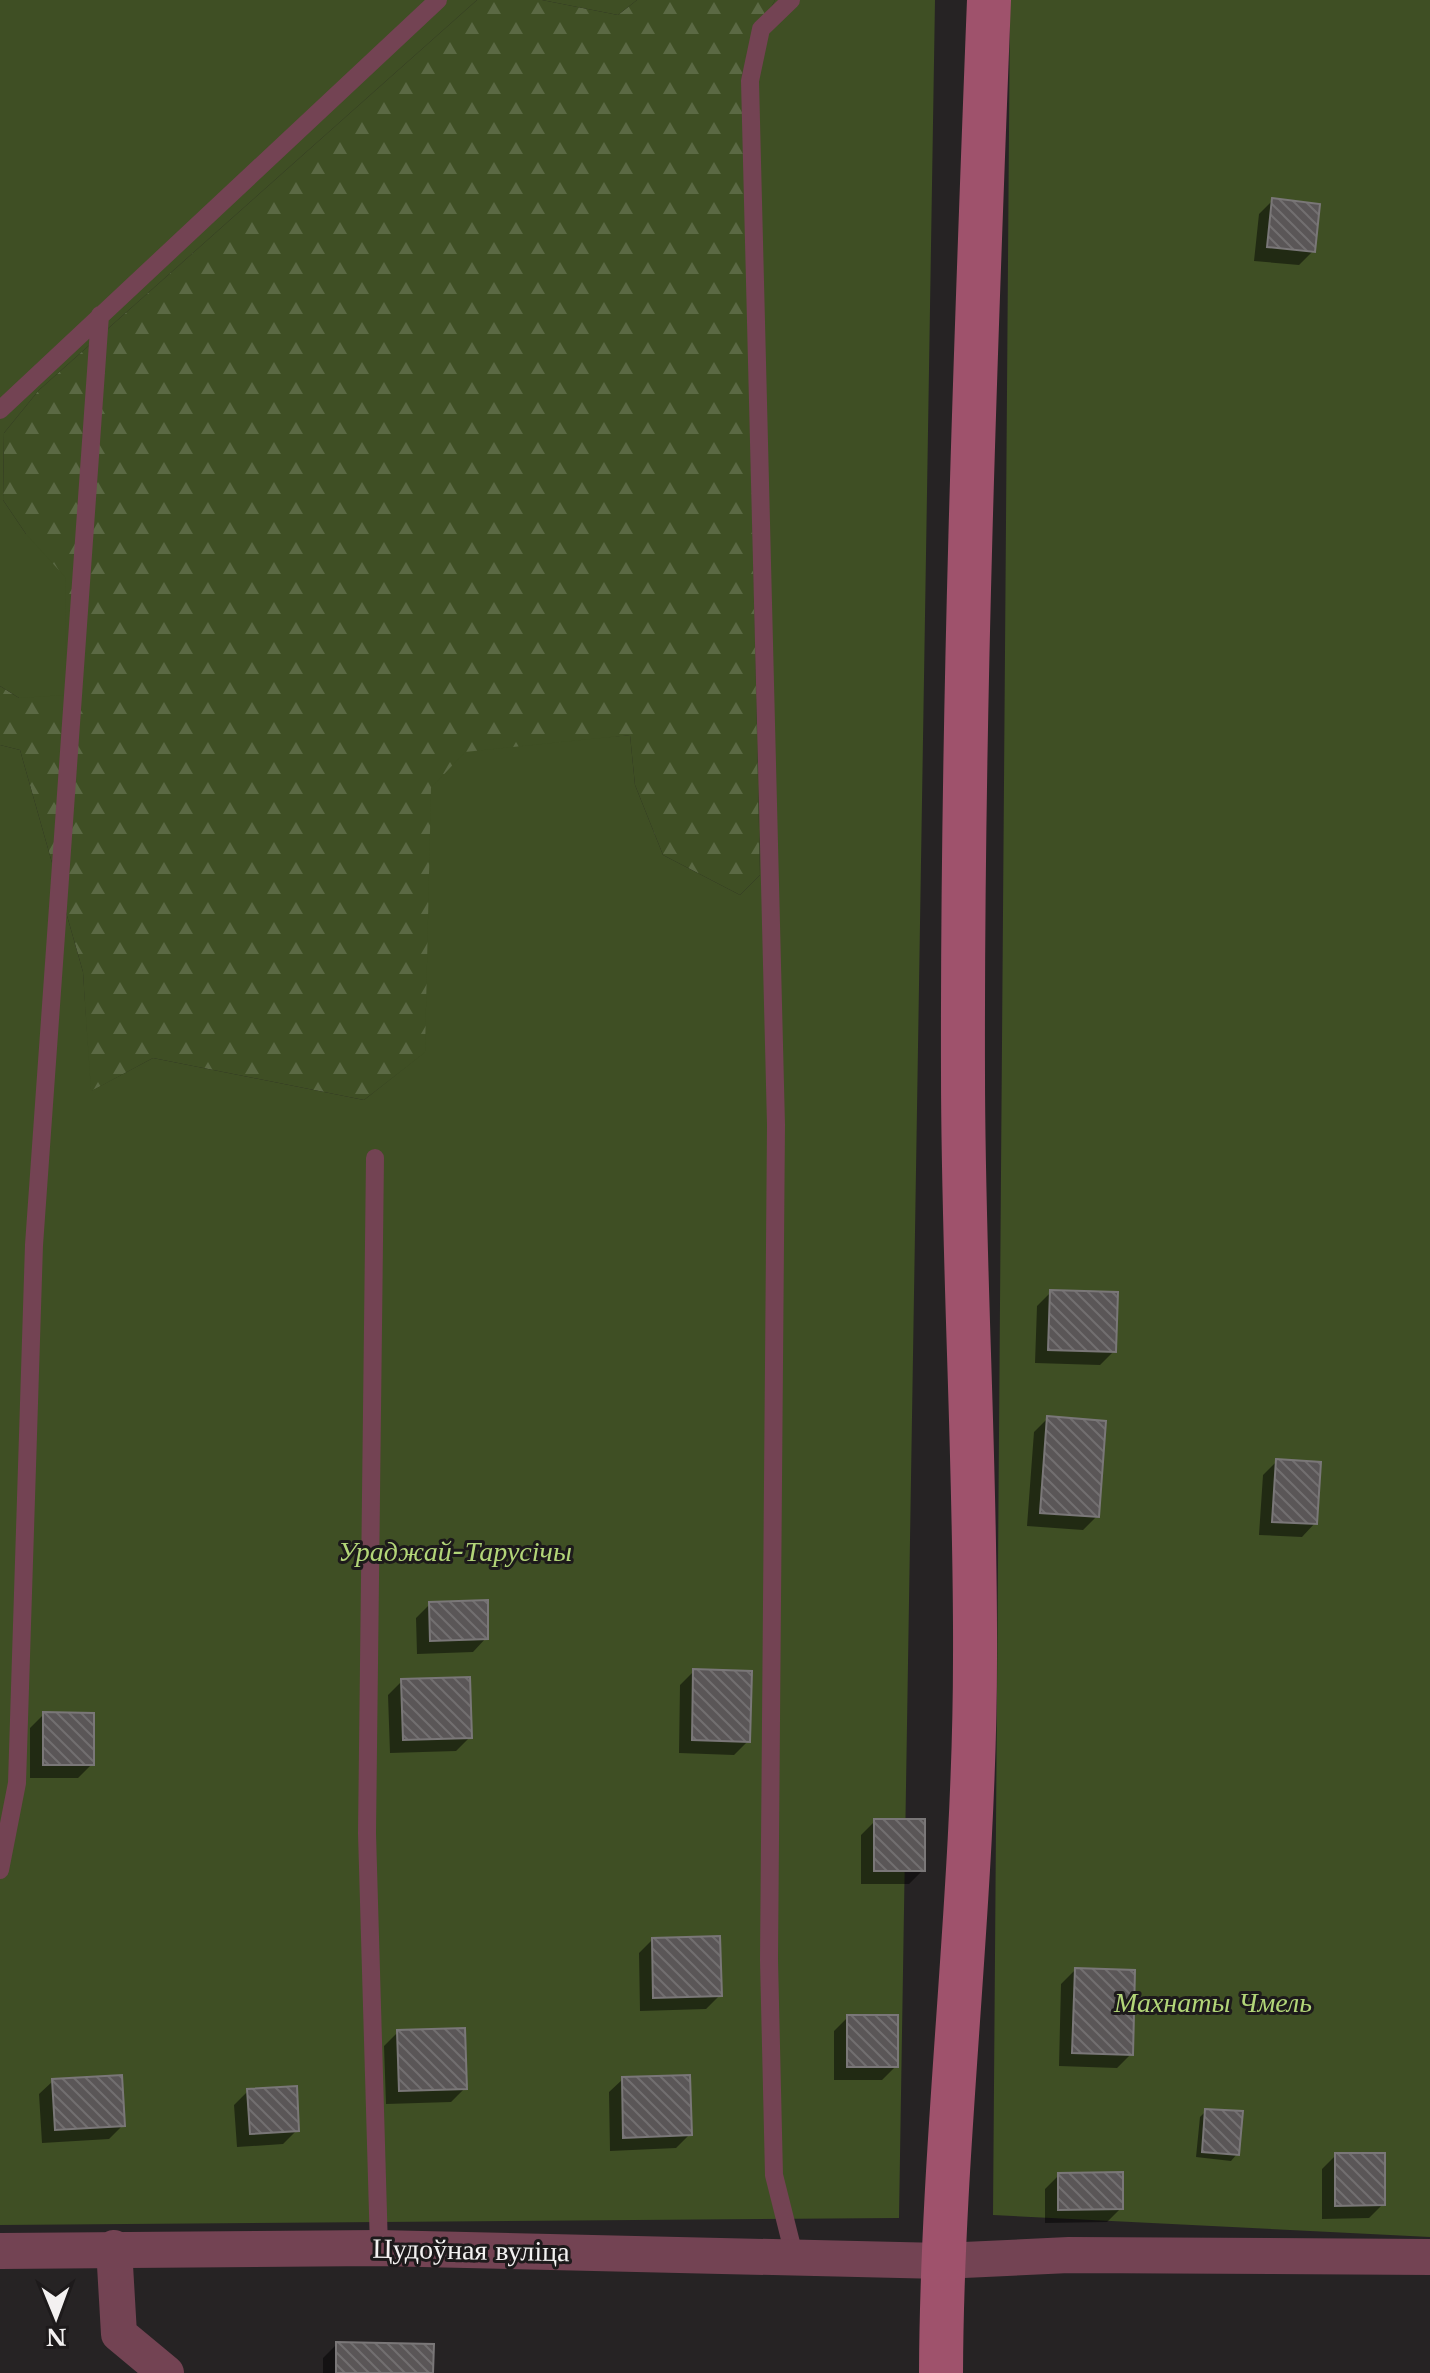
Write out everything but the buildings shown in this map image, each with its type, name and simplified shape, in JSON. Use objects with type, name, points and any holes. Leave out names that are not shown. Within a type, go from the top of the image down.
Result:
[{"type":"street","points":[[941,2373],[942,2261],[968,1850],[975,1660],[963,1075],[971,456],[989,0]]},
{"type":"street","points":[[114,2248],[119,2334],[166,2373]]},
{"type":"street","name":"Цудоўная вуліца","points":[[0,2251],[379,2248],[794,2255],[942,2261],[1069,2255],[1430,2257]]},
{"type":"lane","points":[[0,410],[438,0]]},
{"type":"lane","points":[[791,0],[761,29],[750,81],[776,1125],[769,1960],[774,2175],[794,2255]]},
{"type":"lane","points":[[0,1870],[17,1783],[34,1245],[100,315]]},
{"type":"lane","points":[[375,1158],[367,1833],[379,2248]]},
{"type":"green space","points":[[0,0],[477,0],[39,390],[4,433],[3,500],[26,534],[66,578],[65,695],[19,698],[0,686]]},
{"type":"green space","points":[[477,0],[542,0],[618,15],[637,0],[775,0],[743,61],[760,875],[740,895],[663,855],[635,785],[630,735],[563,744],[430,934],[426,1052],[364,1100],[153,1058],[90,1092],[83,972],[20,750],[0,745],[0,686],[19,698],[26,534],[3,500],[4,433],[39,390]]},
{"type":"green space","points":[[542,0],[637,0],[618,15]]},
{"type":"green space","name":"Ураджай-Тарусічы","points":[[775,0],[935,0],[899,2218],[0,2225],[0,745],[20,750],[83,972],[91,1091],[153,1058],[364,1100],[425,1052],[431,788],[465,752],[630,735],[635,785],[663,855],[740,895],[760,875],[742,61]]},
{"type":"green space","name":"Махнаты Чмель","points":[[1010,0],[1430,0],[1430,2237],[993,2215]]}]
